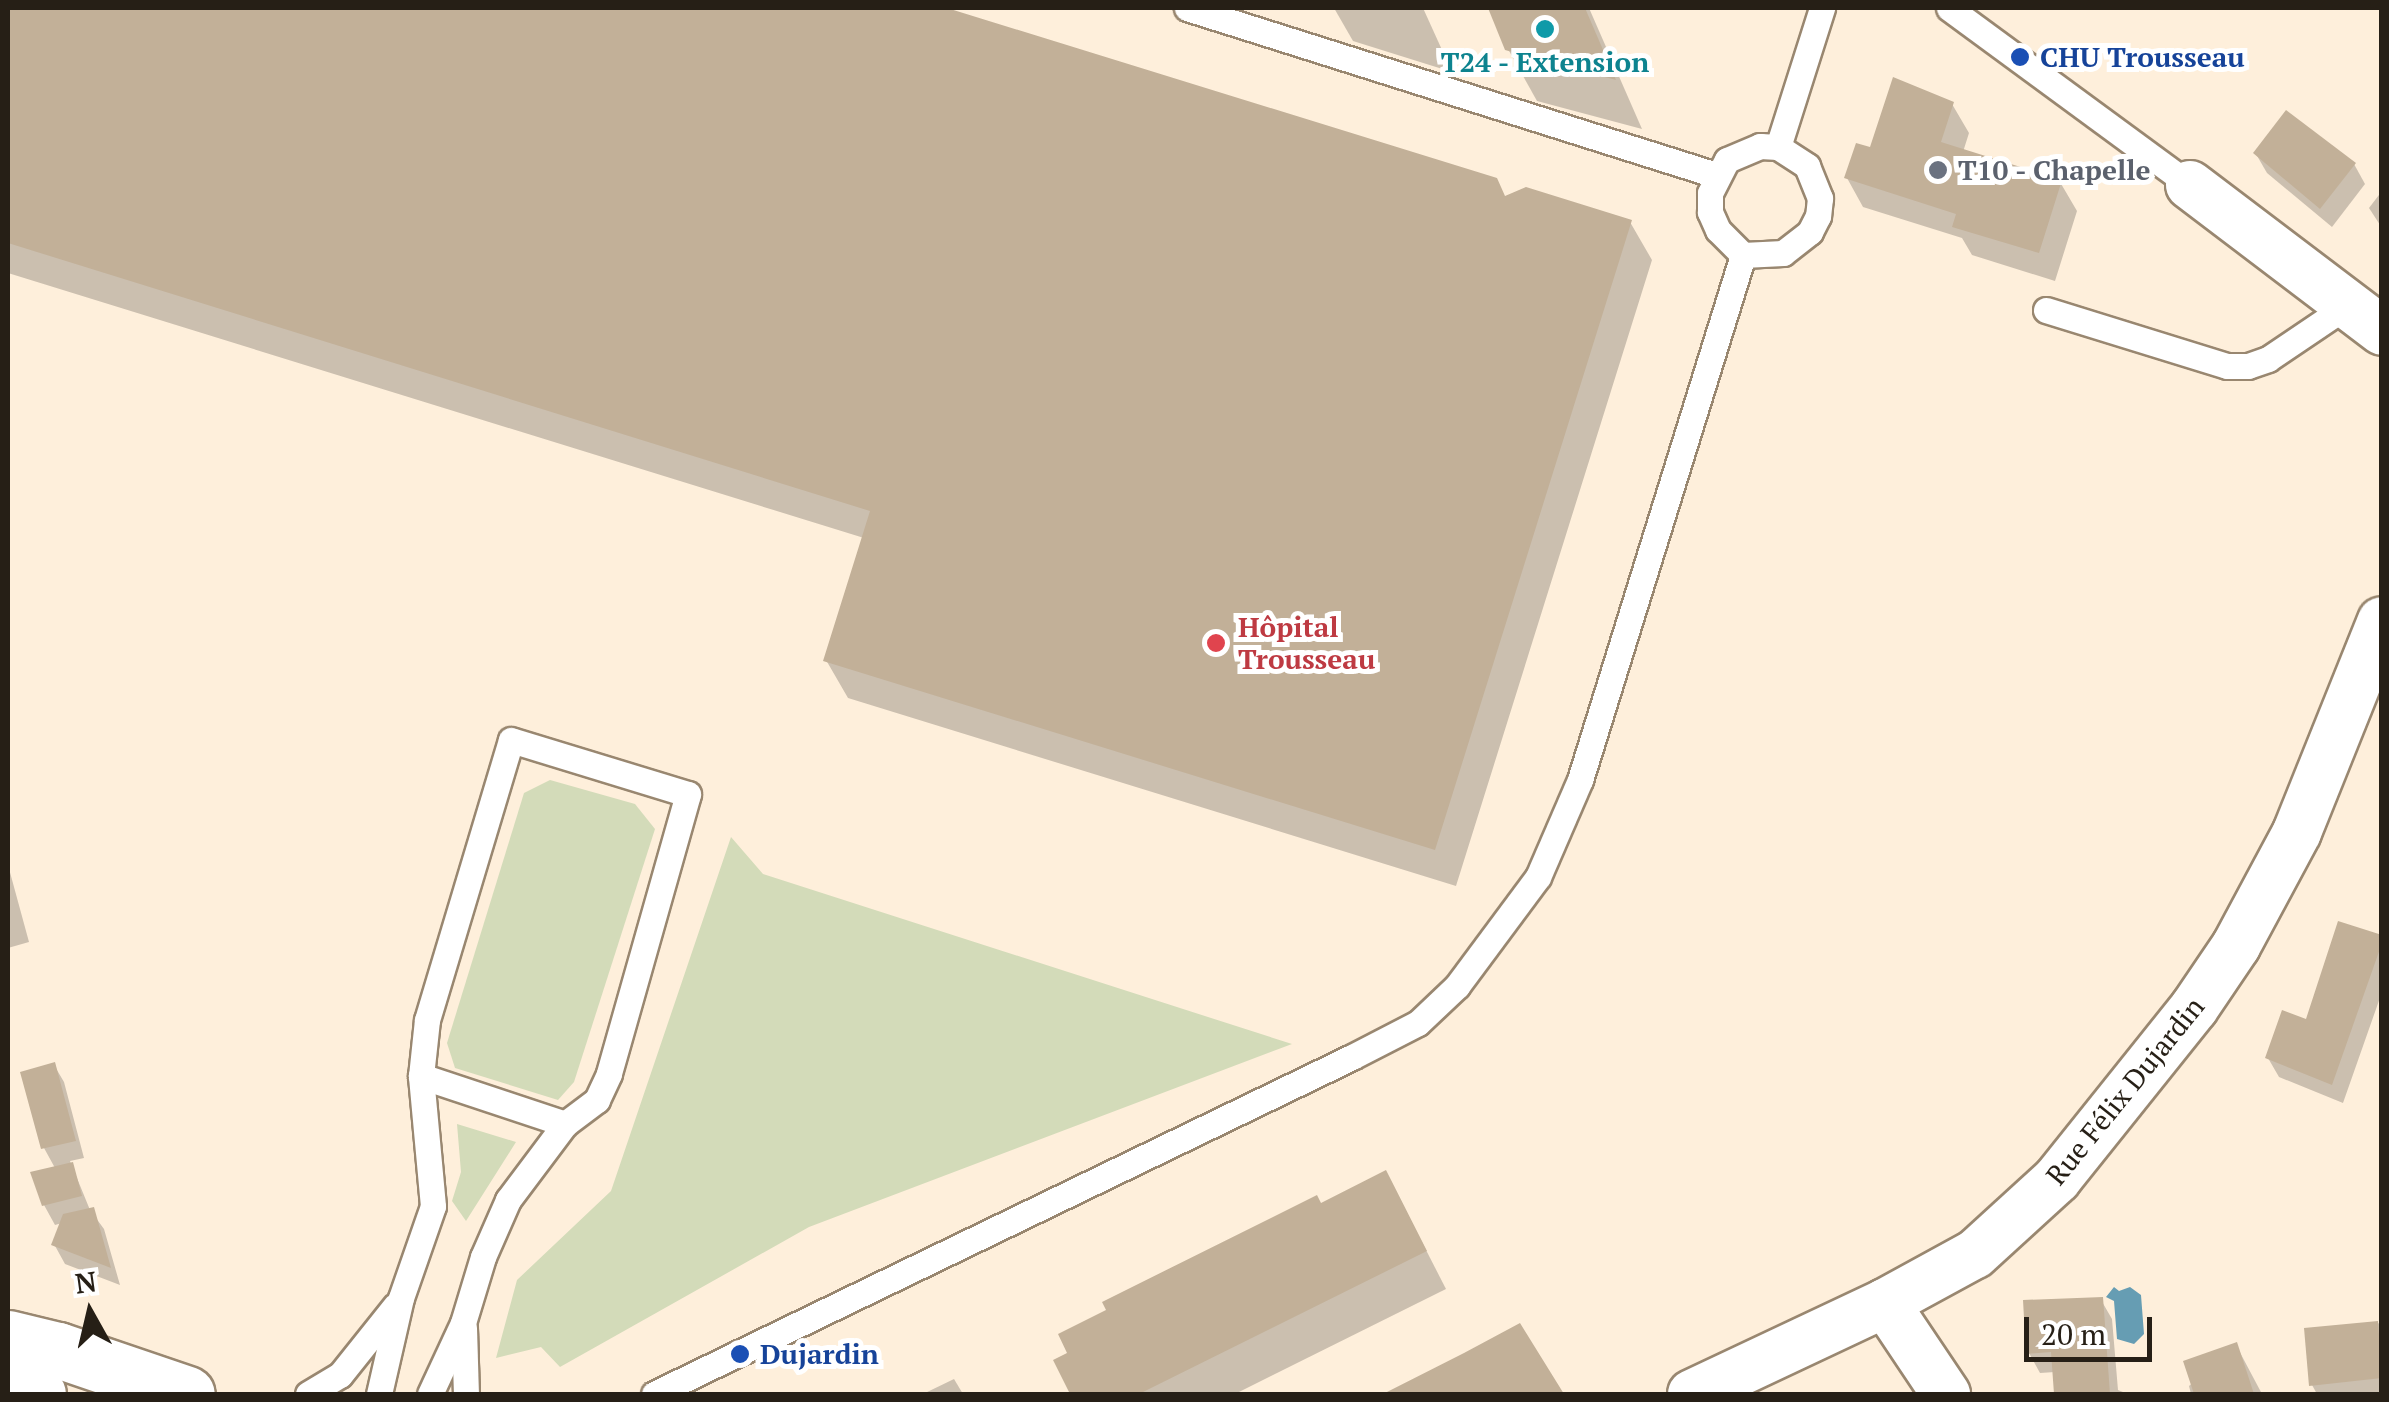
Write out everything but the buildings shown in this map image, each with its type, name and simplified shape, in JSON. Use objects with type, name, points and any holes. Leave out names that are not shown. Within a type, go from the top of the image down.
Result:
[{"type":"main road","points":[[8,1338],[58,1350],[187,1394]]},
{"type":"main road","points":[[8,1366],[38,1394]]},
{"type":"street","points":[[2190,185],[2364,318]]},
{"type":"street","name":"Rue Félix Dujardin","points":[[1692,1394],[1884,1303],[1976,1254],[2019,1219],[2057,1180],[2194,1008],[2236,946],[2297,832],[2382,622]]},
{"type":"street","points":[[1884,1303],[1946,1394]]},
{"type":"lane","points":[[1188,8],[1716,175]]},
{"type":"lane","points":[[1778,147],[1822,8]]},
{"type":"lane","points":[[1948,8],[2190,185]]},
{"type":"lane","points":[[1778,147],[1808,166],[1820,198],[1818,216],[1810,232],[1782,254],[1743,256],[1718,230],[1710,212],[1716,175],[1742,150],[1778,147]]},
{"type":"lane","points":[[654,1394],[1352,1057],[1418,1023],[1456,986],[1503,930],[1538,877],[1580,780],[1743,256]]},
{"type":"lane","points":[[2046,310],[2238,366],[2268,360],[2364,318]]},
{"type":"lane","points":[[379,1394],[401,1298],[433,1206],[421,1076],[427,1020],[511,740],[688,794],[608,1074],[596,1100],[565,1124],[508,1200],[483,1257],[464,1324],[430,1394]]},
{"type":"lane","points":[[421,1076],[565,1124]]},
{"type":"lane","points":[[308,1394],[340,1375],[401,1298]]},
{"type":"lane","points":[[464,1324],[466,1394]]},
{"type":"green space","points":[[550,780],[635,804],[655,829],[574,1082],[558,1100],[455,1068],[447,1043],[524,793]]},
{"type":"green space","points":[[731,837],[763,874],[1292,1044],[809,1227],[560,1367],[541,1347],[496,1358],[517,1280],[611,1191]]},
{"type":"green space","points":[[457,1124],[516,1142],[466,1221],[452,1201],[461,1172]]},
{"type":"water","points":[[2114,1287],[2119,1291],[2130,1287],[2141,1295],[2144,1334],[2134,1344],[2117,1339],[2114,1301],[2106,1297]]},
{"type":"place","name":"T24 - Extension","points":[[1545,29]]},
{"type":"place","name":"CHU Trousseau","points":[[2020,57]]},
{"type":"place","name":"T10 - Chapelle","points":[[1938,170]]},
{"type":"place","name":"Hôpital Trousseau","points":[[1216,643]]},
{"type":"place","name":"Dujardin","points":[[740,1354]]}]
